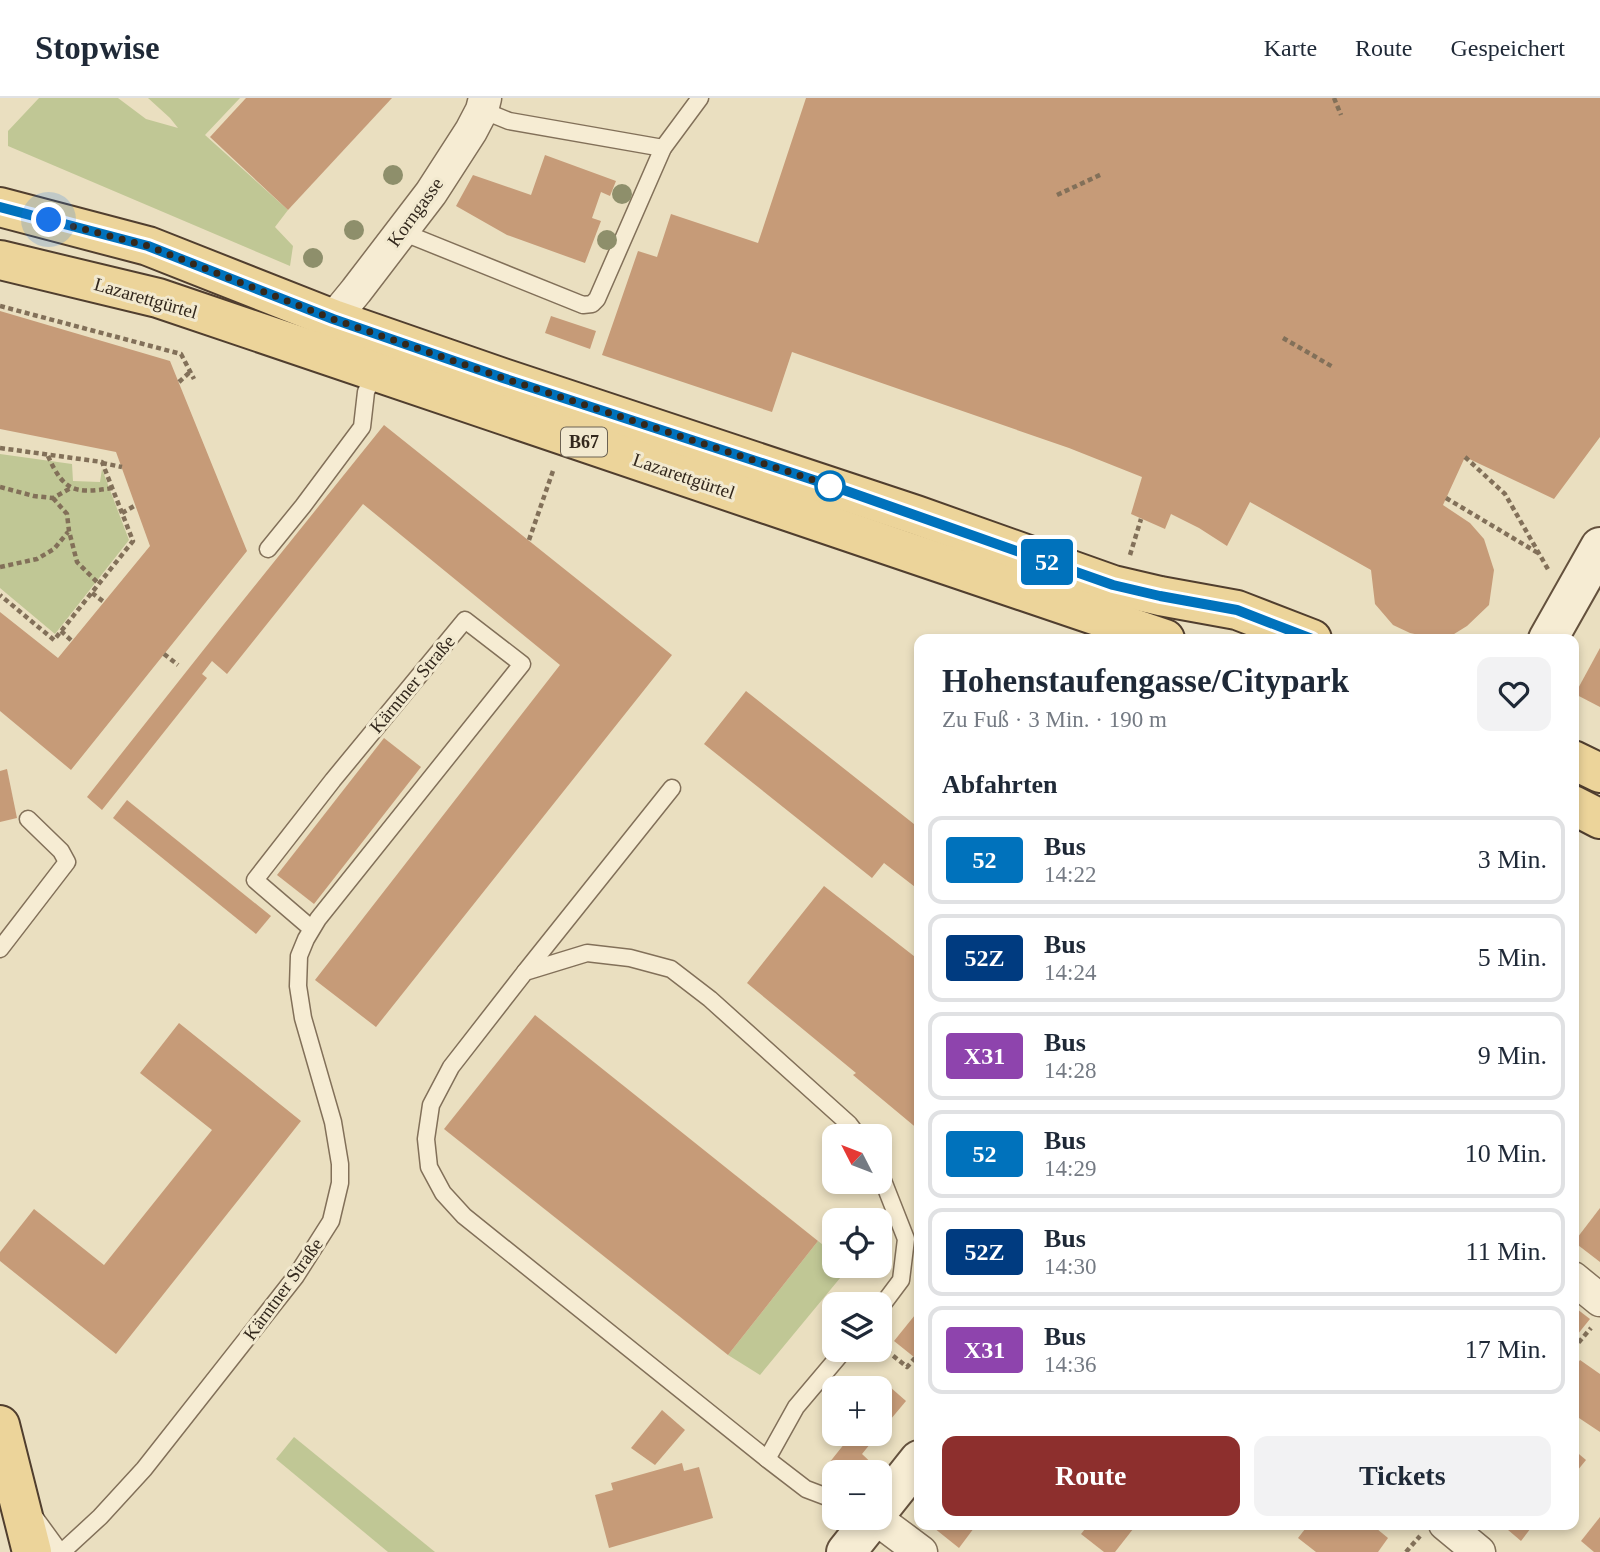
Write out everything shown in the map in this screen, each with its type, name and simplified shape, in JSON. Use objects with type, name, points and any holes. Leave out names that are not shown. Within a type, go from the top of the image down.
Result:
[{"type":"main road","name":"Lazarettgürtel","points":[[0,206],[148,246],[333,319],[838,488],[1113,585],[1237,610],[1299,634]]},
{"type":"main road","name":"Lazarettgürtel","points":[[0,261],[158,298],[1150,634]]},
{"type":"main road","points":[[1579,763],[1600,774]]},
{"type":"main road","points":[[1579,808],[1600,818]]},
{"type":"main road","points":[[0,1425],[8,1482],[32,1552]]},
{"type":"street","name":"Korngasse","points":[[333,319],[432,193],[471,131],[483,104]]},
{"type":"street","points":[[1551,634],[1600,547]]},
{"type":"street","points":[[1579,1286],[1597,1312]]},
{"type":"street","points":[[892,1494],[914,1466]]},
{"type":"street","points":[[892,1529],[921,1552]]},
{"type":"street","points":[[846,1552],[864,1530]]},
{"type":"street","points":[[1452,1530],[1479,1552]]},
{"type":"lane","points":[[402,232],[583,304],[592,303],[597,299],[663,148],[700,98]]},
{"type":"lane","points":[[483,104],[509,121],[663,148]]},
{"type":"lane","points":[[268,549],[362,427],[366,392],[376,372]]},
{"type":"lane","name":"Kärntner Straße","points":[[61,1552],[100,1517],[144,1469],[296,1276],[331,1222],[340,1183],[340,1164],[333,1122],[303,1018],[298,986],[299,956],[327,908],[522,664],[465,620],[333,780],[255,880],[313,929]]},
{"type":"lane","points":[[672,788],[451,1067],[431,1105],[426,1139],[429,1167],[443,1193],[464,1216],[767,1459],[806,1489],[822,1495]]},
{"type":"lane","points":[[0,949],[67,862],[61,851],[28,819]]},
{"type":"lane","points":[[525,972],[587,953],[630,958],[671,969],[710,999],[849,1124]]},
{"type":"lane","points":[[888,1194],[906,1240],[901,1280],[892,1292]]},
{"type":"lane","points":[[767,1459],[796,1406],[834,1362]]},
{"type":"lane","points":[[8,1482],[61,1552]]},
{"type":"path","points":[[1334,98],[1341,115]]},
{"type":"path","points":[[1057,195],[1102,174]]},
{"type":"path","points":[[0,306],[181,354],[194,379]]},
{"type":"path","points":[[1283,338],[1333,367]]},
{"type":"path","points":[[179,382],[190,372]]},
{"type":"path","points":[[0,448],[122,467]]},
{"type":"path","points":[[48,455],[57,474],[71,488],[88,492],[113,488]]},
{"type":"path","points":[[1465,457],[1505,494],[1549,572]]},
{"type":"path","points":[[0,595],[54,640],[134,541],[102,463]]},
{"type":"path","points":[[529,540],[555,464]]},
{"type":"path","points":[[0,487],[53,498],[71,488]]},
{"type":"path","points":[[53,498],[66,514],[77,562],[99,584]]},
{"type":"path","points":[[1446,498],[1540,554]]},
{"type":"path","points":[[122,513],[136,505]]},
{"type":"path","points":[[1129,556],[1141,519]]},
{"type":"path","points":[[0,567],[37,559],[54,549],[69,531]]},
{"type":"path","points":[[92,593],[104,602]]},
{"type":"path","points":[[61,631],[72,641]]},
{"type":"path","points":[[164,654],[178,665]]},
{"type":"path","points":[[1579,1340],[1597,1312]]},
{"type":"path","points":[[892,1355],[907,1367],[914,1359]]},
{"type":"green space","points":[[39,98],[118,98],[146,119],[178,128],[148,98],[240,98],[205,135],[288,210],[275,227],[293,246],[290,266],[8,146],[8,131]]},
{"type":"green space","points":[[0,454],[72,464],[73,481],[100,482],[102,469],[129,540],[55,634],[0,588]]},
{"type":"green space","points":[[818,1241],[822,1244],[822,1278],[840,1278],[829,1292],[822,1292],[822,1300],[760,1375],[728,1355]]},
{"type":"green space","points":[[294,1437],[435,1552],[388,1552],[276,1459]]},
{"type":"building","points":[[246,98],[392,98],[288,210],[210,137]]},
{"type":"building","points":[[806,98],[1600,98],[1600,437],[1554,499],[1465,457],[1443,505],[1470,523],[1484,539],[1494,570],[1489,605],[1467,626],[1454,634],[1410,633],[1393,625],[1375,604],[1371,570],[1250,502],[1227,546],[1171,514],[1165,529],[1131,514],[1142,477],[1069,448],[792,352],[772,412],[602,355],[638,251],[657,257],[671,214],[758,243]]},
{"type":"building","points":[[545,155],[616,181],[610,196],[601,192],[592,218],[601,221],[585,263],[507,235],[456,206],[473,175],[531,195]]},
{"type":"building","points":[[0,311],[170,361],[247,551],[71,770],[0,711],[0,612],[58,658],[150,546],[116,452],[0,429]]},
{"type":"building","points":[[551,316],[596,331],[590,349],[545,333]]},
{"type":"building","points":[[384,425],[672,655],[376,1027],[315,980],[560,665],[363,504],[227,674],[212,661],[202,674],[207,678],[102,810],[87,797]]},
{"type":"building","points":[[1600,648],[1600,707],[1579,696],[1579,687]]},
{"type":"building","points":[[746,691],[914,824],[914,886],[884,863],[872,878],[704,744]]},
{"type":"building","points":[[384,738],[421,767],[314,904],[277,875]]},
{"type":"building","points":[[7,769],[17,818],[0,822],[0,771]]},
{"type":"building","points":[[127,800],[271,916],[256,934],[113,818]]},
{"type":"building","points":[[824,886],[914,956],[914,1126],[853,1075],[856,1073],[747,983]]},
{"type":"building","points":[[535,1015],[818,1241],[728,1355],[444,1129]]},
{"type":"building","points":[[179,1023],[301,1121],[116,1354],[0,1261],[0,1252],[34,1209],[104,1265],[212,1130],[140,1073]]},
{"type":"building","points":[[1600,1208],[1600,1262],[1579,1246],[1579,1235]]},
{"type":"building","points":[[1579,1311],[1590,1319],[1579,1333]]},
{"type":"building","points":[[914,1316],[914,1357],[894,1341]]},
{"type":"building","points":[[1579,1361],[1600,1374],[1600,1432],[1579,1418]]},
{"type":"building","points":[[892,1389],[906,1401],[892,1418]]},
{"type":"building","points":[[662,1410],[685,1430],[655,1465],[631,1448]]},
{"type":"building","points":[[843,1446],[868,1446],[862,1454],[868,1460],[831,1460]]},
{"type":"building","points":[[1579,1454],[1586,1460],[1579,1469]]},
{"type":"building","points":[[682,1463],[684,1471],[699,1467],[713,1518],[609,1548],[595,1495],[613,1490],[611,1483]]},
{"type":"building","points":[[1600,1517],[1600,1552],[1594,1552],[1581,1541]]},
{"type":"building","points":[[936,1530],[972,1530],[959,1548]]},
{"type":"building","points":[[1084,1530],[1132,1530],[1115,1552],[1104,1552],[1081,1534]]},
{"type":"building","points":[[1304,1530],[1378,1530],[1388,1538],[1378,1552],[1316,1552],[1298,1538]]},
{"type":"building","points":[[1508,1530],[1529,1530],[1521,1541]]},
{"type":"bus line","name":"52","points":[[0,207],[148,246],[333,319],[838,488],[1113,585],[1237,610],[1299,634]]},
{"type":"route","points":[[49,220],[148,246],[333,319],[838,488],[830,486]]}]
